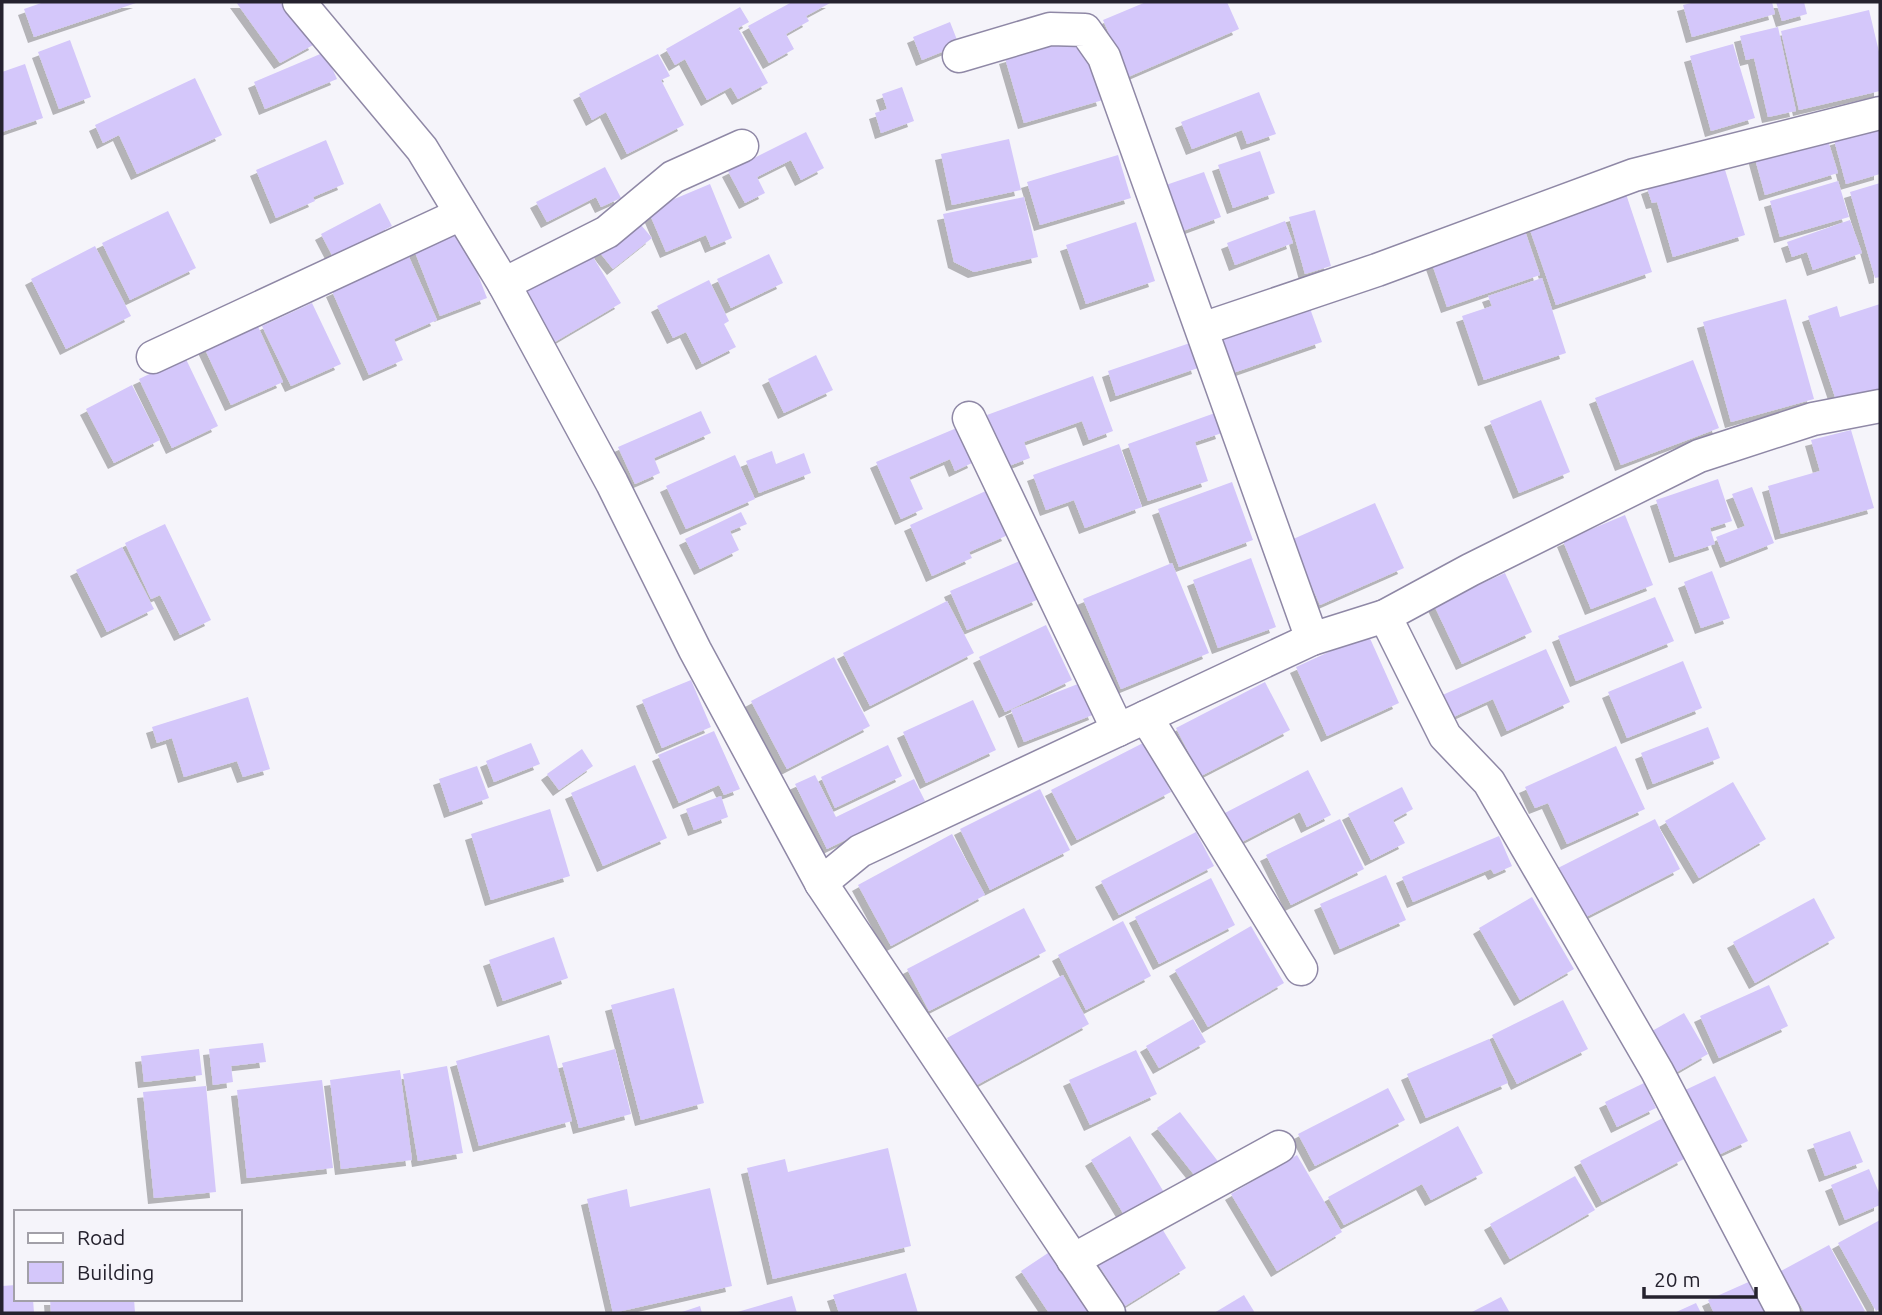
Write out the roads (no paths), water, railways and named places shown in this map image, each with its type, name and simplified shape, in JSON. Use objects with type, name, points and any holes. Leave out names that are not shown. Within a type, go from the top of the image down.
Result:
[{"type":"street","points":[[299,2],[422,149],[504,284],[612,483],[695,650],[821,883],[1109,1313]]},
{"type":"street","points":[[959,56],[1050,29],[1085,30],[1104,57],[1312,639]]},
{"type":"street","points":[[1202,329],[1377,270],[1634,175],[1880,113]]},
{"type":"street","points":[[504,284],[607,232],[673,177],[742,146]]},
{"type":"street","points":[[153,357],[461,214]]},
{"type":"street","points":[[821,883],[860,851],[1312,639],[1385,616],[1470,570],[1699,456],[1813,419],[1880,406]]},
{"type":"street","points":[[969,418],[1118,730]]},
{"type":"street","points":[[1385,616],[1445,736],[1489,782],[1657,1071],[1784,1313]]},
{"type":"street","points":[[1146,717],[1301,969]]},
{"type":"street","points":[[1073,1260],[1279,1147]]}]
